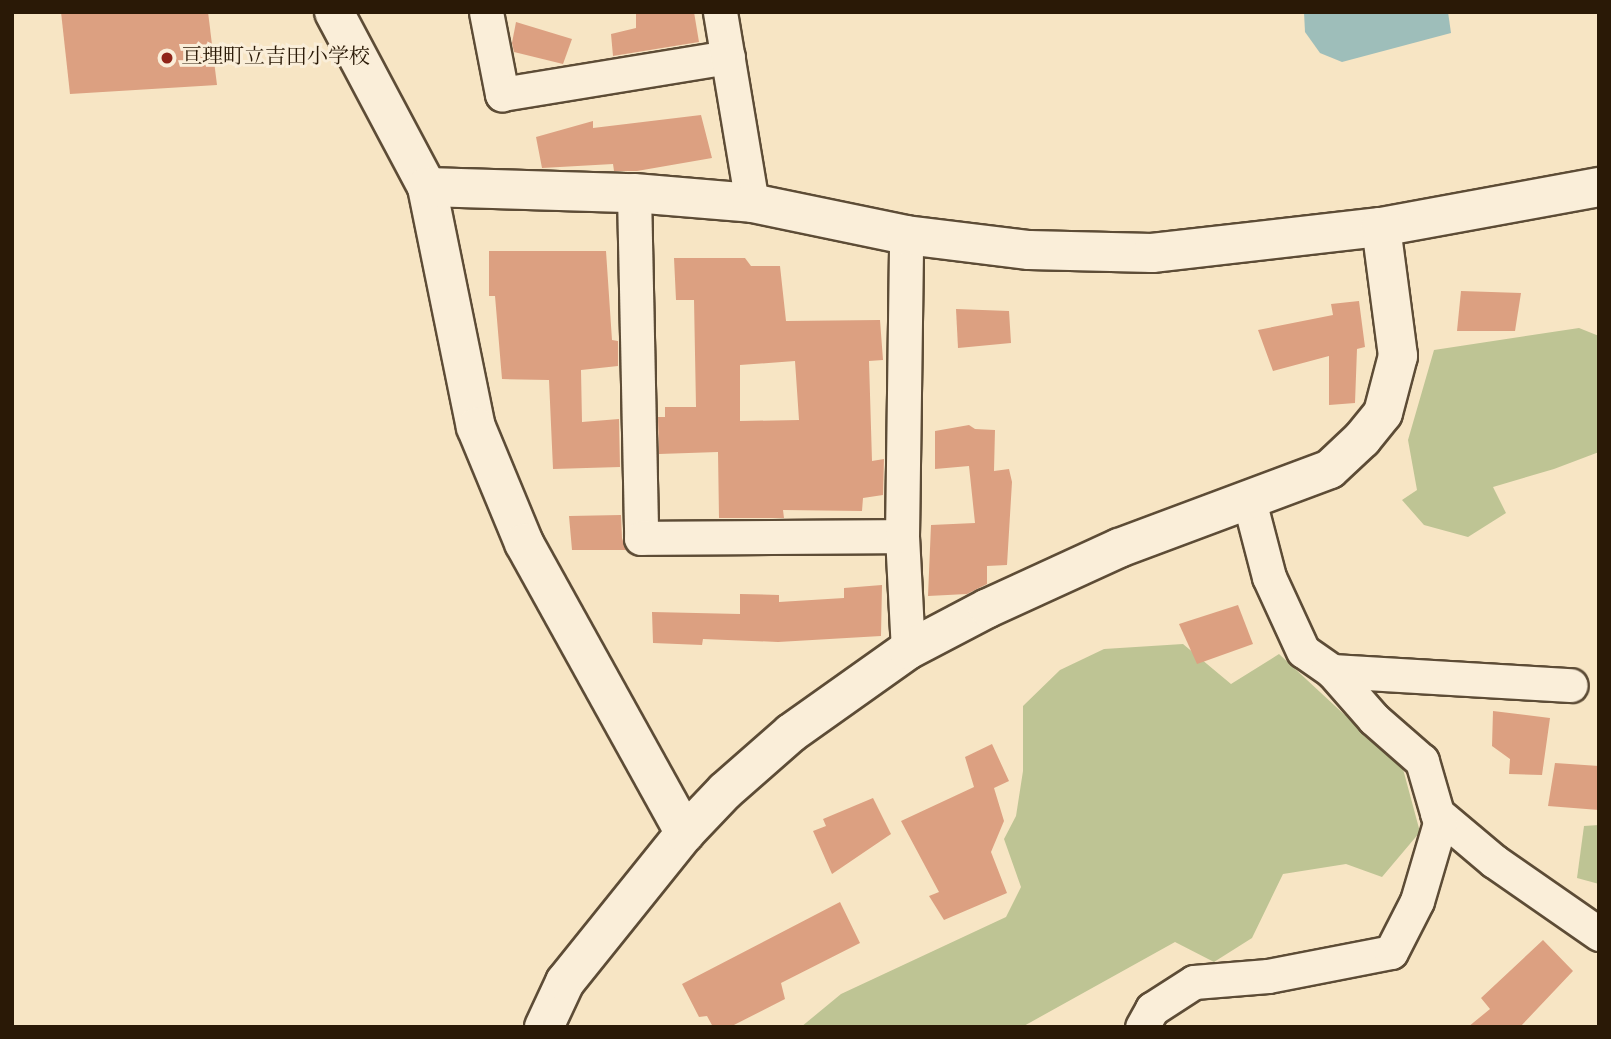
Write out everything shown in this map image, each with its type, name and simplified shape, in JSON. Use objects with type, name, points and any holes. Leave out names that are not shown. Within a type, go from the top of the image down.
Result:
[{"type":"street","points":[[334,12],[427,187],[477,427],[524,543],[685,833]]},
{"type":"street","points":[[486,12],[502,94],[728,57]]},
{"type":"street","points":[[720,12],[752,202]]},
{"type":"street","points":[[427,187],[634,194],[752,202],[906,235],[1029,250],[1152,253],[1381,228],[1599,187]]},
{"type":"street","points":[[634,194],[641,538],[902,536]]},
{"type":"street","points":[[544,1027],[565,982],[685,833],[725,790],[791,733],[908,650],[1047,579],[1119,548],[1330,469],[1362,439],[1383,412],[1398,356],[1381,228]]},
{"type":"street","points":[[906,235],[902,536],[908,650]]},
{"type":"street","points":[[1142,1027],[1152,1009],[1194,982],[1281,974],[1391,952],[1417,901],[1440,823],[1422,761],[1374,719],[1332,671],[1303,651],[1269,577],[1249,500]]},
{"type":"street","points":[[1332,671],[1571,685]]},
{"type":"street","points":[[1437,813],[1494,861],[1599,934]]},
{"type":"green space","points":[[1579,328],[1599,336],[1599,452],[1493,487],[1506,513],[1468,537],[1424,525],[1402,500],[1417,490],[1408,440],[1434,350]]},
{"type":"green space","points":[[1183,644],[1231,684],[1279,654],[1403,769],[1420,832],[1382,877],[1346,864],[1283,874],[1252,938],[1214,962],[1175,942],[1022,1027],[801,1027],[841,994],[1006,917],[1021,887],[1004,839],[1016,816],[1023,771],[1023,706],[1060,670],[1104,649]]},
{"type":"green space","points":[[1599,825],[1599,884],[1577,878],[1584,826]]},
{"type":"water","points":[[1304,12],[1448,12],[1451,33],[1342,62],[1320,53],[1305,32]]},
{"type":"building","points":[[61,12],[208,12],[217,85],[70,94]]},
{"type":"building","points":[[636,12],[694,12],[699,42],[613,56],[611,34],[636,28]]},
{"type":"building","points":[[516,22],[572,39],[563,64],[514,52],[512,43]]},
{"type":"building","points":[[701,115],[712,158],[637,171],[614,171],[613,164],[542,168],[536,137],[593,121],[593,128]]},
{"type":"building","points":[[489,251],[606,251],[612,340],[618,341],[618,366],[581,370],[582,422],[619,419],[620,467],[553,469],[549,380],[502,379],[495,296],[489,296]]},
{"type":"building","points":[[674,258],[745,258],[751,266],[780,266],[786,321],[880,320],[883,360],[869,361],[872,461],[884,459],[883,495],[863,498],[862,511],[783,510],[784,518],[719,518],[718,452],[659,454],[658,417],[665,417],[665,407],[696,407],[694,300],[676,300]],"holes":[[[795,361],[799,420],[740,421],[740,365]]]},
{"type":"building","points":[[1461,291],[1521,293],[1515,331],[1457,331]]},
{"type":"building","points":[[1359,301],[1365,347],[1357,349],[1355,403],[1329,405],[1329,356],[1273,371],[1258,330],[1333,315],[1331,304]]},
{"type":"building","points":[[956,309],[1009,311],[1011,343],[958,348]]},
{"type":"building","points":[[969,425],[975,429],[995,430],[994,471],[1009,469],[1012,482],[1007,565],[987,566],[987,584],[967,594],[928,596],[931,525],[975,523],[969,466],[935,469],[935,431]]},
{"type":"building","points":[[621,515],[622,538],[626,550],[572,550],[569,516]]},
{"type":"building","points":[[882,585],[881,636],[778,642],[703,639],[702,645],[653,643],[652,612],[740,614],[740,594],[779,595],[779,602],[844,598],[844,588]]},
{"type":"building","points":[[1238,605],[1253,644],[1197,664],[1179,624]]},
{"type":"building","points":[[1493,711],[1550,718],[1542,775],[1509,774],[1510,759],[1492,746]]},
{"type":"building","points":[[992,744],[1009,781],[994,788],[1004,821],[991,852],[1007,893],[944,920],[929,896],[939,892],[901,821],[974,787],[965,757]]},
{"type":"building","points":[[1555,763],[1599,766],[1599,810],[1548,806]]},
{"type":"building","points":[[873,798],[891,834],[832,874],[813,831],[826,826],[823,819]]},
{"type":"building","points":[[840,902],[860,943],[781,983],[785,999],[730,1027],[713,1027],[707,1016],[699,1017],[682,984]]},
{"type":"building","points":[[1543,940],[1573,971],[1520,1027],[1468,1027],[1490,1009],[1481,998]]},
{"type":"place","name":"亘理町立吉田小学校","points":[[167,58]]}]
